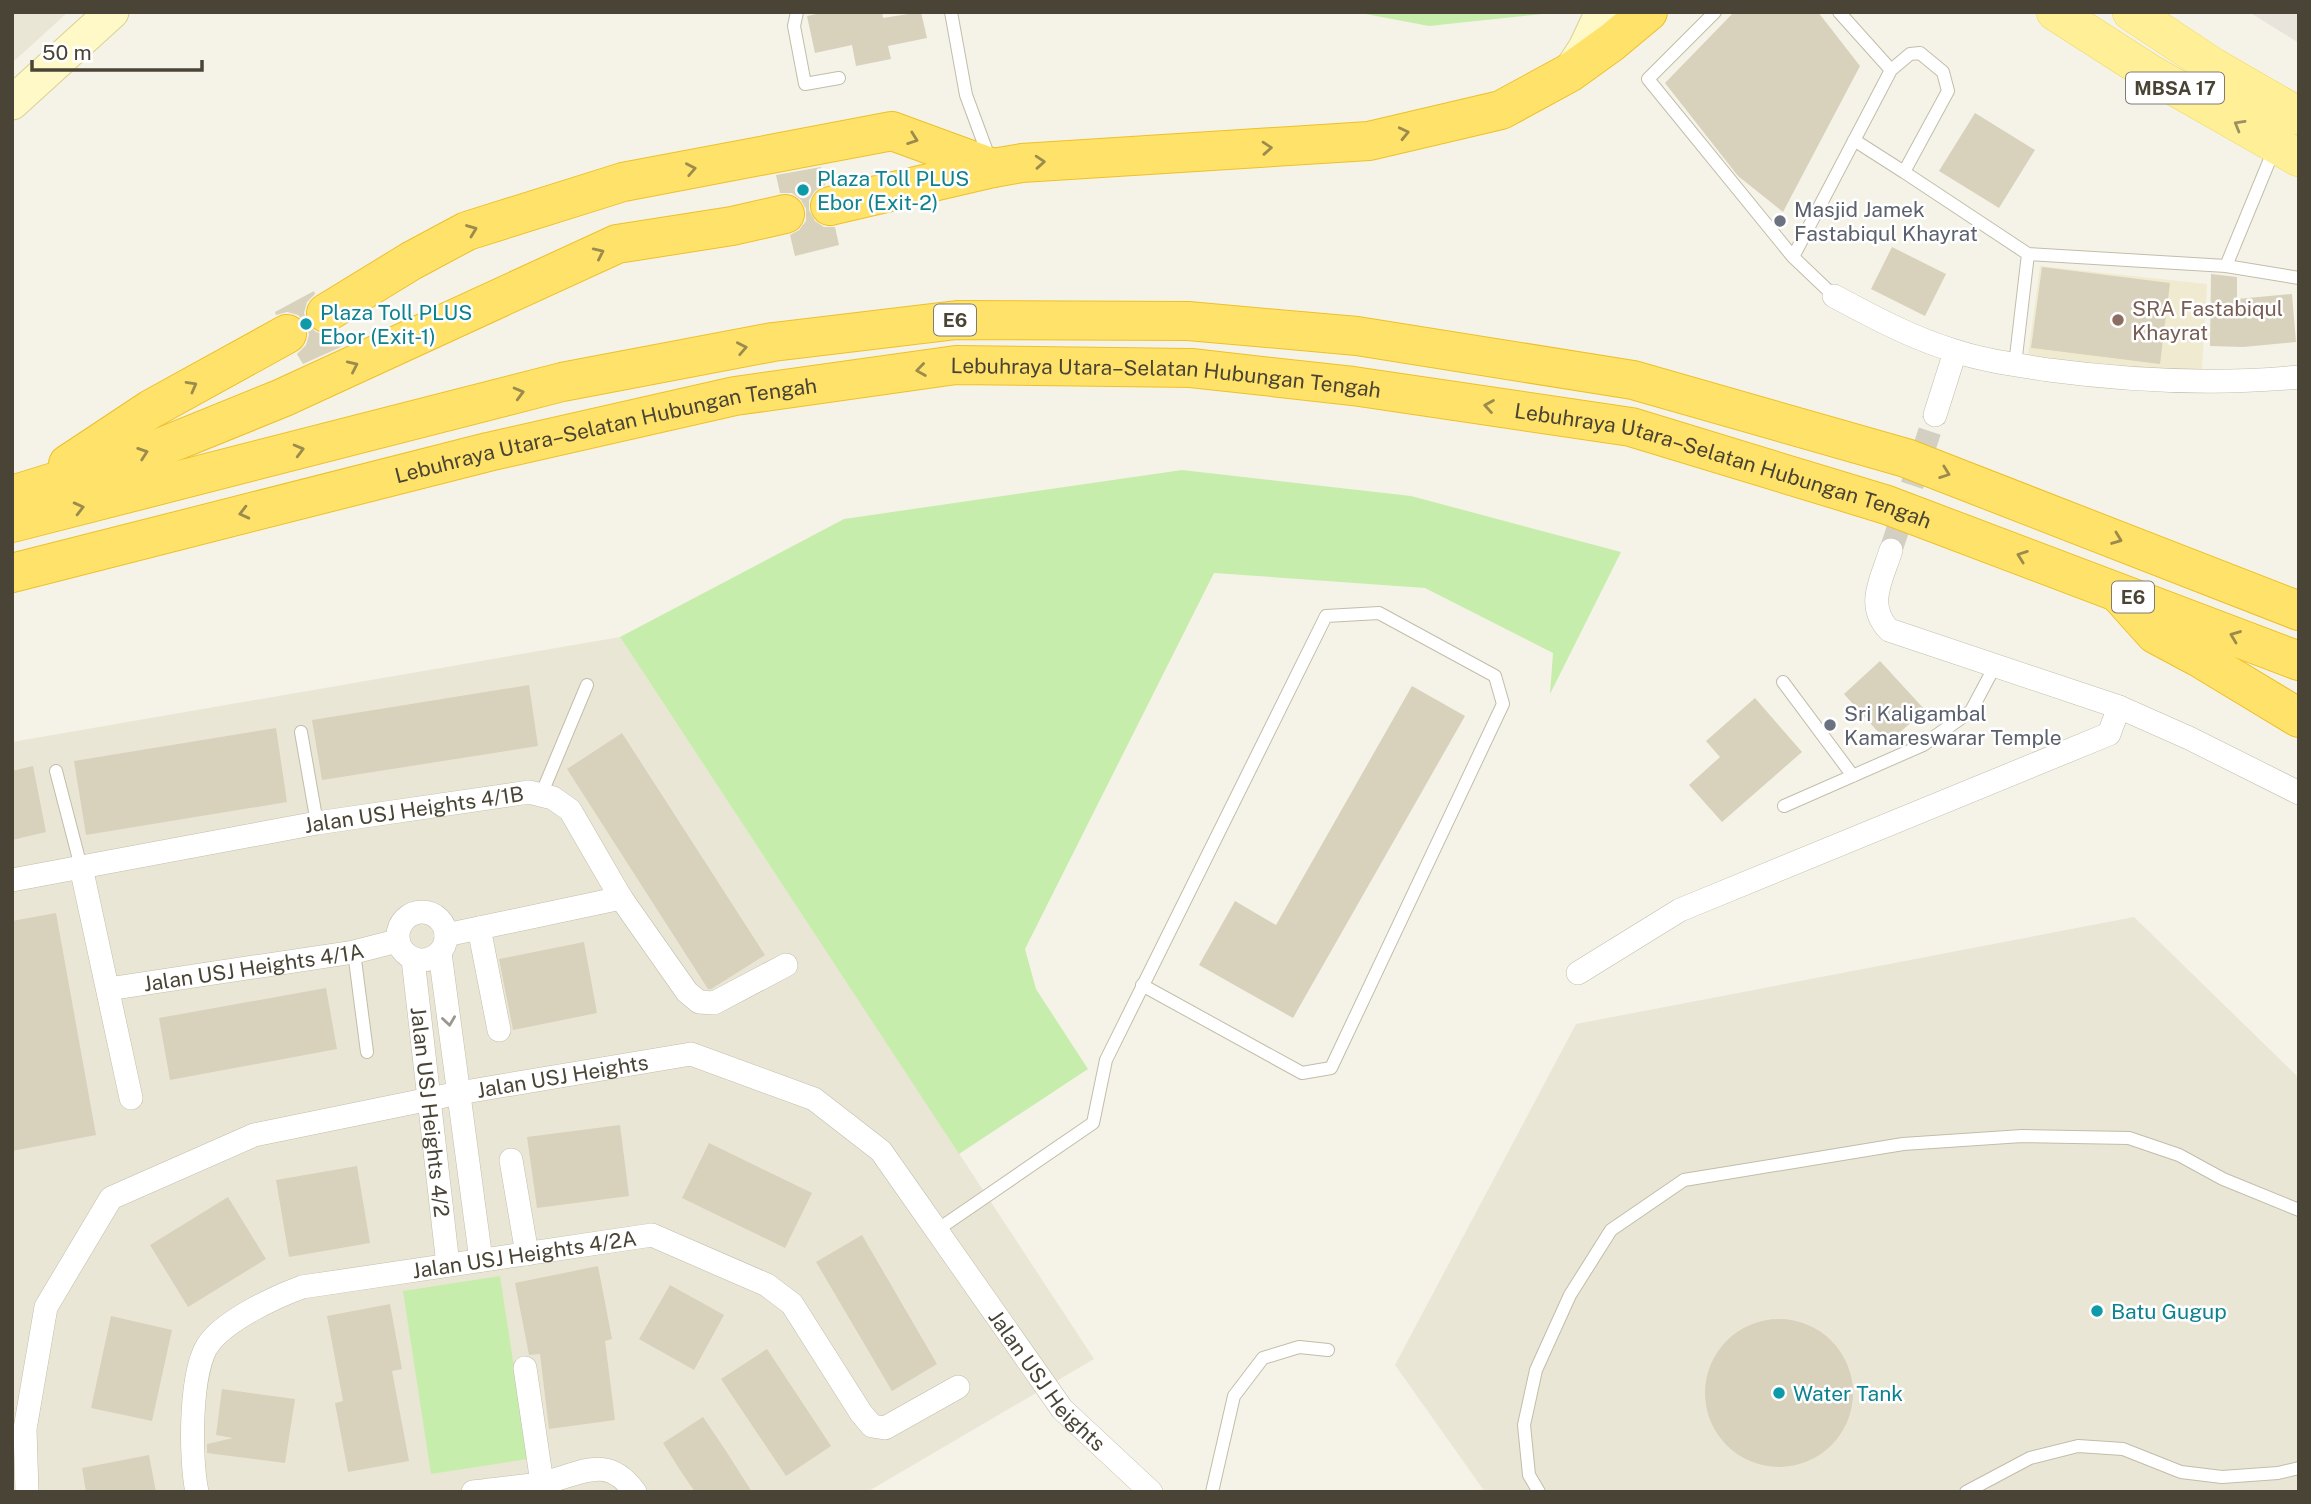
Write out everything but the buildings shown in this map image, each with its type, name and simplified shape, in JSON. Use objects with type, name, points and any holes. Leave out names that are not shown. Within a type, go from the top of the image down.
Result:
[{"type":"highway","points":[[830,206],[993,167],[1369,141],[1501,110],[1569,73],[1648,12]]},
{"type":"highway","points":[[326,313],[411,261],[467,231],[623,182],[892,131],[993,167]]},
{"type":"highway","points":[[22,492],[144,454],[282,398],[617,244],[732,226],[785,214]]},
{"type":"highway","name":"E6","points":[[12,523],[562,382],[773,342],[957,320],[1188,321],[1357,337],[1633,380],[1906,458],[2299,611]]},
{"type":"highway","points":[[22,492],[151,409],[287,334]]},
{"type":"highway","name":"Lebuhraya Utara–Selatan Hubungan Tengah","points":[[12,573],[488,452],[722,399],[956,365],[1191,368],[1353,386],[1631,427],[1887,505],[2299,661]]},
{"type":"highway","points":[[2117,591],[2155,634],[2198,656],[2299,718]]},
{"type":"main road","name":"MBSA 17","points":[[2055,12],[2150,73],[2287,153]]},
{"type":"main road","name":"MBSA 17","points":[[2131,12],[2214,67],[2299,116]]},
{"type":"street","points":[[15,102],[112,12]]},
{"type":"street","points":[[1569,73],[1585,48],[1602,12]]},
{"type":"street","points":[[1834,296],[1887,324],[1955,352],[2015,365],[2116,379],[2244,382],[2299,377]]},
{"type":"street","points":[[1935,415],[1955,352]]},
{"type":"street","points":[[1891,550],[1875,603],[1880,621],[1889,630],[2119,707],[2189,738],[2299,793]]},
{"type":"street","points":[[1578,973],[1680,910],[2109,734],[2119,707]]},
{"type":"street","name":"Jalan USJ Heights 4/1B","points":[[12,880],[317,823],[529,792],[553,798],[570,810],[621,898],[688,992],[699,1002],[714,1003],[786,965]]},
{"type":"street","points":[[81,867],[131,1098]]},
{"type":"street","points":[[443,944],[440,920],[434,915],[419,912],[411,914],[400,925],[397,941],[405,955],[412,959],[427,960],[443,944],[479,928],[621,898]]},
{"type":"street","points":[[479,928],[499,1030]]},
{"type":"street","name":"Jalan USJ Heights 4/1A","points":[[108,989],[354,952],[397,941]]},
{"type":"street","name":"Jalan USJ Heights 4/2","points":[[443,944],[458,1093],[481,1260]]},
{"type":"street","name":"Jalan USJ Heights 4/2","points":[[412,959],[448,1265]]},
{"type":"street","name":"Jalan USJ Heights","points":[[27,1492],[25,1429],[46,1307],[110,1198],[254,1135],[458,1093],[691,1054],[814,1099],[881,1152],[1062,1409],[1152,1492]]},
{"type":"street","points":[[511,1160],[527,1254]]},
{"type":"street","name":"Jalan USJ Heights 4/2A","points":[[197,1492],[191,1439],[198,1370],[207,1345],[219,1332],[275,1297],[302,1287],[652,1235],[767,1285],[792,1304],[872,1426],[885,1428],[958,1387]]},
{"type":"street","points":[[525,1368],[542,1487]]},
{"type":"street","points":[[473,1492],[542,1487],[589,1468],[610,1470],[627,1481],[635,1492]]},
{"type":"lane","points":[[797,12],[794,26],[804,84],[839,78]]},
{"type":"lane","points":[[951,12],[967,95],[993,167]]},
{"type":"lane","points":[[1715,12],[1648,79],[1793,257],[1834,296]]},
{"type":"lane","points":[[1839,12],[1891,70]]},
{"type":"lane","points":[[2183,32],[2214,67]]},
{"type":"lane","points":[[1793,257],[1891,70],[1910,54],[1920,53],[1943,72],[1948,91],[1905,172]]},
{"type":"lane","points":[[1854,140],[2028,254],[2226,266],[2299,278]]},
{"type":"lane","points":[[2226,266],[2287,153]]},
{"type":"lane","points":[[2015,365],[2028,254]]},
{"type":"lane","points":[[937,1230],[1093,1123],[1106,1060],[1142,985],[1326,616],[1379,613],[1494,677],[1503,704],[1332,1068],[1302,1073],[1142,985]]},
{"type":"lane","points":[[1784,806],[1923,745],[1972,711],[1996,664]]},
{"type":"lane","points":[[1783,682],[1853,776]]},
{"type":"lane","points":[[541,794],[587,685]]},
{"type":"lane","points":[[301,732],[317,823]]},
{"type":"lane","points":[[57,771],[81,867]]},
{"type":"lane","points":[[354,952],[367,1052]]},
{"type":"lane","points":[[1539,1492],[1529,1475],[1524,1425],[1536,1370],[1570,1295],[1611,1230],[1684,1180],[1903,1144],[2022,1136],[2129,1139],[2179,1154],[2223,1179],[2299,1210]]},
{"type":"lane","points":[[1212,1492],[1234,1396],[1263,1358],[1298,1347],[1328,1350]]},
{"type":"lane","points":[[1966,1492],[2030,1458],[2078,1446],[2123,1449],[2181,1472],[2222,1477],[2278,1473],[2299,1468]]},
{"type":"shaded area","points":[[12,12],[68,12],[12,63]]},
{"type":"shaded area","points":[[2249,12],[2299,12],[2299,43]]},
{"type":"shaded area","name":"SRA Fastabiqul Khayrat","points":[[2040,266],[2207,284],[2202,370],[2117,368],[2028,356]]},
{"type":"shaded area","points":[[620,637],[1094,1359],[867,1492],[12,1492],[12,742]]},
{"type":"shaded area","points":[[2134,917],[2299,1078],[2299,1492],[1485,1492],[1395,1365],[1576,1024]]},
{"type":"green space","points":[[1355,12],[1561,12],[1429,26]]},
{"type":"green space","points":[[1182,470],[1411,496],[1621,552],[1550,694],[1553,653],[1425,588],[1214,573],[1025,949],[1036,989],[1088,1069],[959,1154],[620,637],[844,519]]},
{"type":"green space","points":[[500,1276],[528,1459],[431,1474],[403,1291]]},
{"type":"tunnel","points":[[1891,550],[1935,415]]},
{"type":"place","name":"Plaza Toll PLUS Ebor (Exit-2)","points":[[803,190]]},
{"type":"place","name":"Masjid Jamek Fastabiqul Khayrat","points":[[1780,221]]},
{"type":"place","name":"SRA Fastabiqul Khayrat","points":[[2118,320]]},
{"type":"place","name":"Plaza Toll PLUS Ebor (Exit-1)","points":[[306,324]]},
{"type":"place","name":"Sri Kaligambal Kamareswarar Temple","points":[[1830,725]]},
{"type":"place","name":"Batu Gugup","points":[[2097,1311]]},
{"type":"place","name":"Water Tank","points":[[1779,1393]]}]
